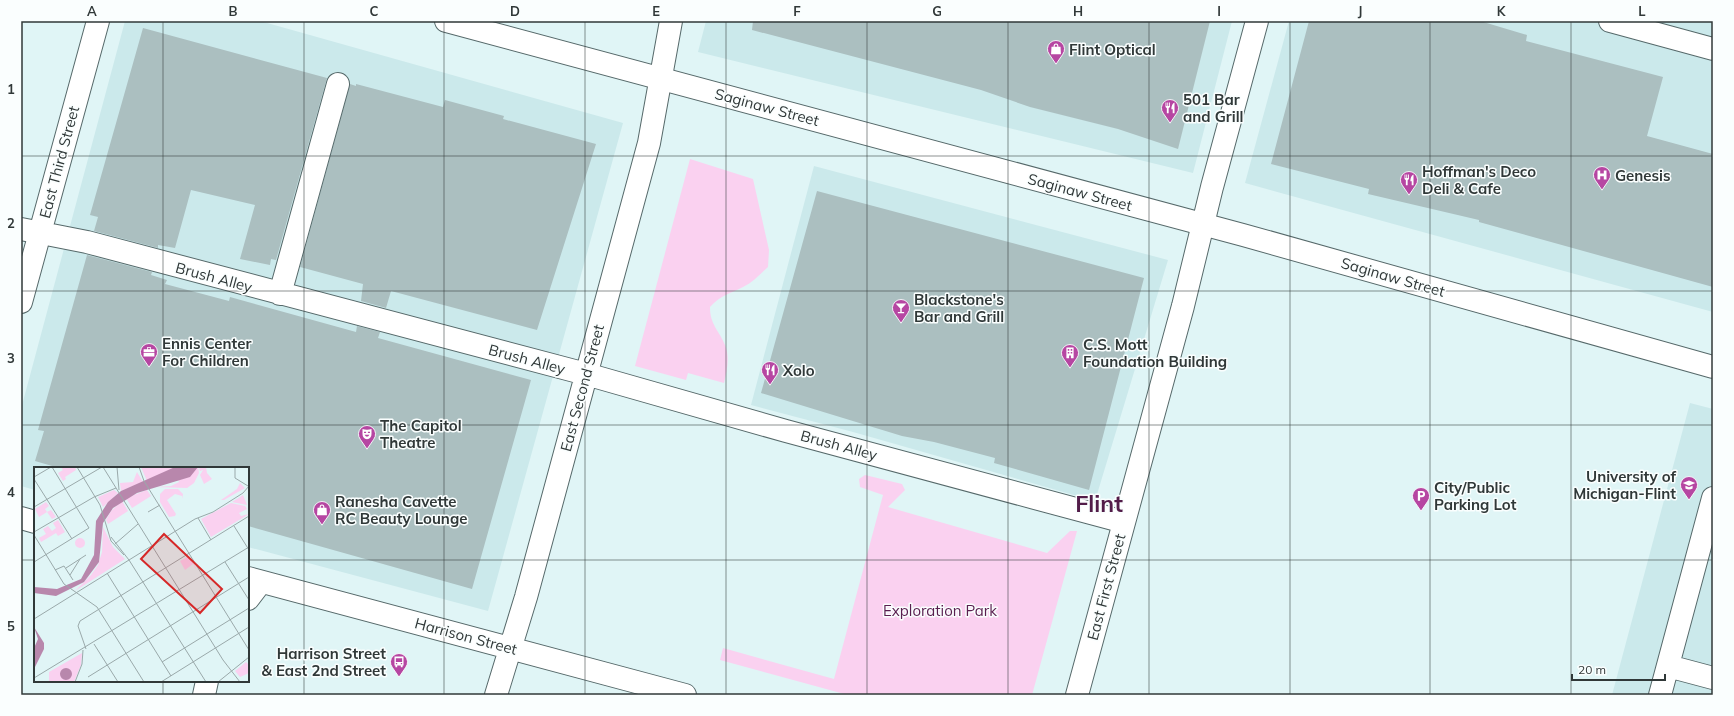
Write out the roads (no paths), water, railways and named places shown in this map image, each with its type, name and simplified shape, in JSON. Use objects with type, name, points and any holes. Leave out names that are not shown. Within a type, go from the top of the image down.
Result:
[{"type":"street","name":"East Third Street","points":[[21,302],[31,230],[98,21]]},
{"type":"street","name":"Saginaw Street","points":[[446,21],[1203,225],[1713,367]]},
{"type":"street","name":"East Second Street","points":[[496,695],[649,143],[671,21]]},
{"type":"street","name":"East First Street","points":[[1077,695],[1183,306],[1257,21]]},
{"type":"street","points":[[1610,21],[1713,49]]},
{"type":"street","points":[[280,294],[338,84]]},
{"type":"street","name":"Brush Alley","points":[[31,230],[87,242],[586,374],[801,435],[1124,522]]},
{"type":"street","points":[[1660,695],[1713,498]]},
{"type":"street","points":[[21,518],[34,522]]},
{"type":"street","points":[[249,596],[255,580]]},
{"type":"street","name":"Harrison Street","points":[[255,580],[685,695]]},
{"type":"street","points":[[1668,666],[1713,678]]},
{"type":"street","points":[[204,695],[208,682]]},
{"type":"place","name":"Flint Optical","points":[[1056,64]]},
{"type":"place","name":"501 Bar and Grill","points":[[1170,123]]},
{"type":"place","name":"Genesis","points":[[1602,190]]},
{"type":"place","name":"Hoffman's Deco Deli & Cafe","points":[[1409,195]]},
{"type":"place","name":"Blackstone's Bar and Grill","points":[[901,323]]},
{"type":"place","name":"Ennis Center For Children","points":[[149,367]]},
{"type":"place","name":"C.S. Mott Foundation Building","points":[[1070,368]]},
{"type":"place","name":"Xolo","points":[[770,385]]},
{"type":"place","name":"The Capitol Theatre","points":[[367,449]]},
{"type":"place","name":"University of Michigan-Flint","points":[[1689,500]]},
{"type":"place","name":"City/Public Parking Lot","points":[[1421,511]]},
{"type":"place","name":"Ranesha Cavette RC Beauty Lounge","points":[[322,525]]},
{"type":"place","name":"Harrison Street & East 2nd Street","points":[[399,677]]},
{"type":"district","name":"Flint","points":[[1099,503]]},
{"type":"park label","name":"Exploration Park","points":[[940,610]]}]
